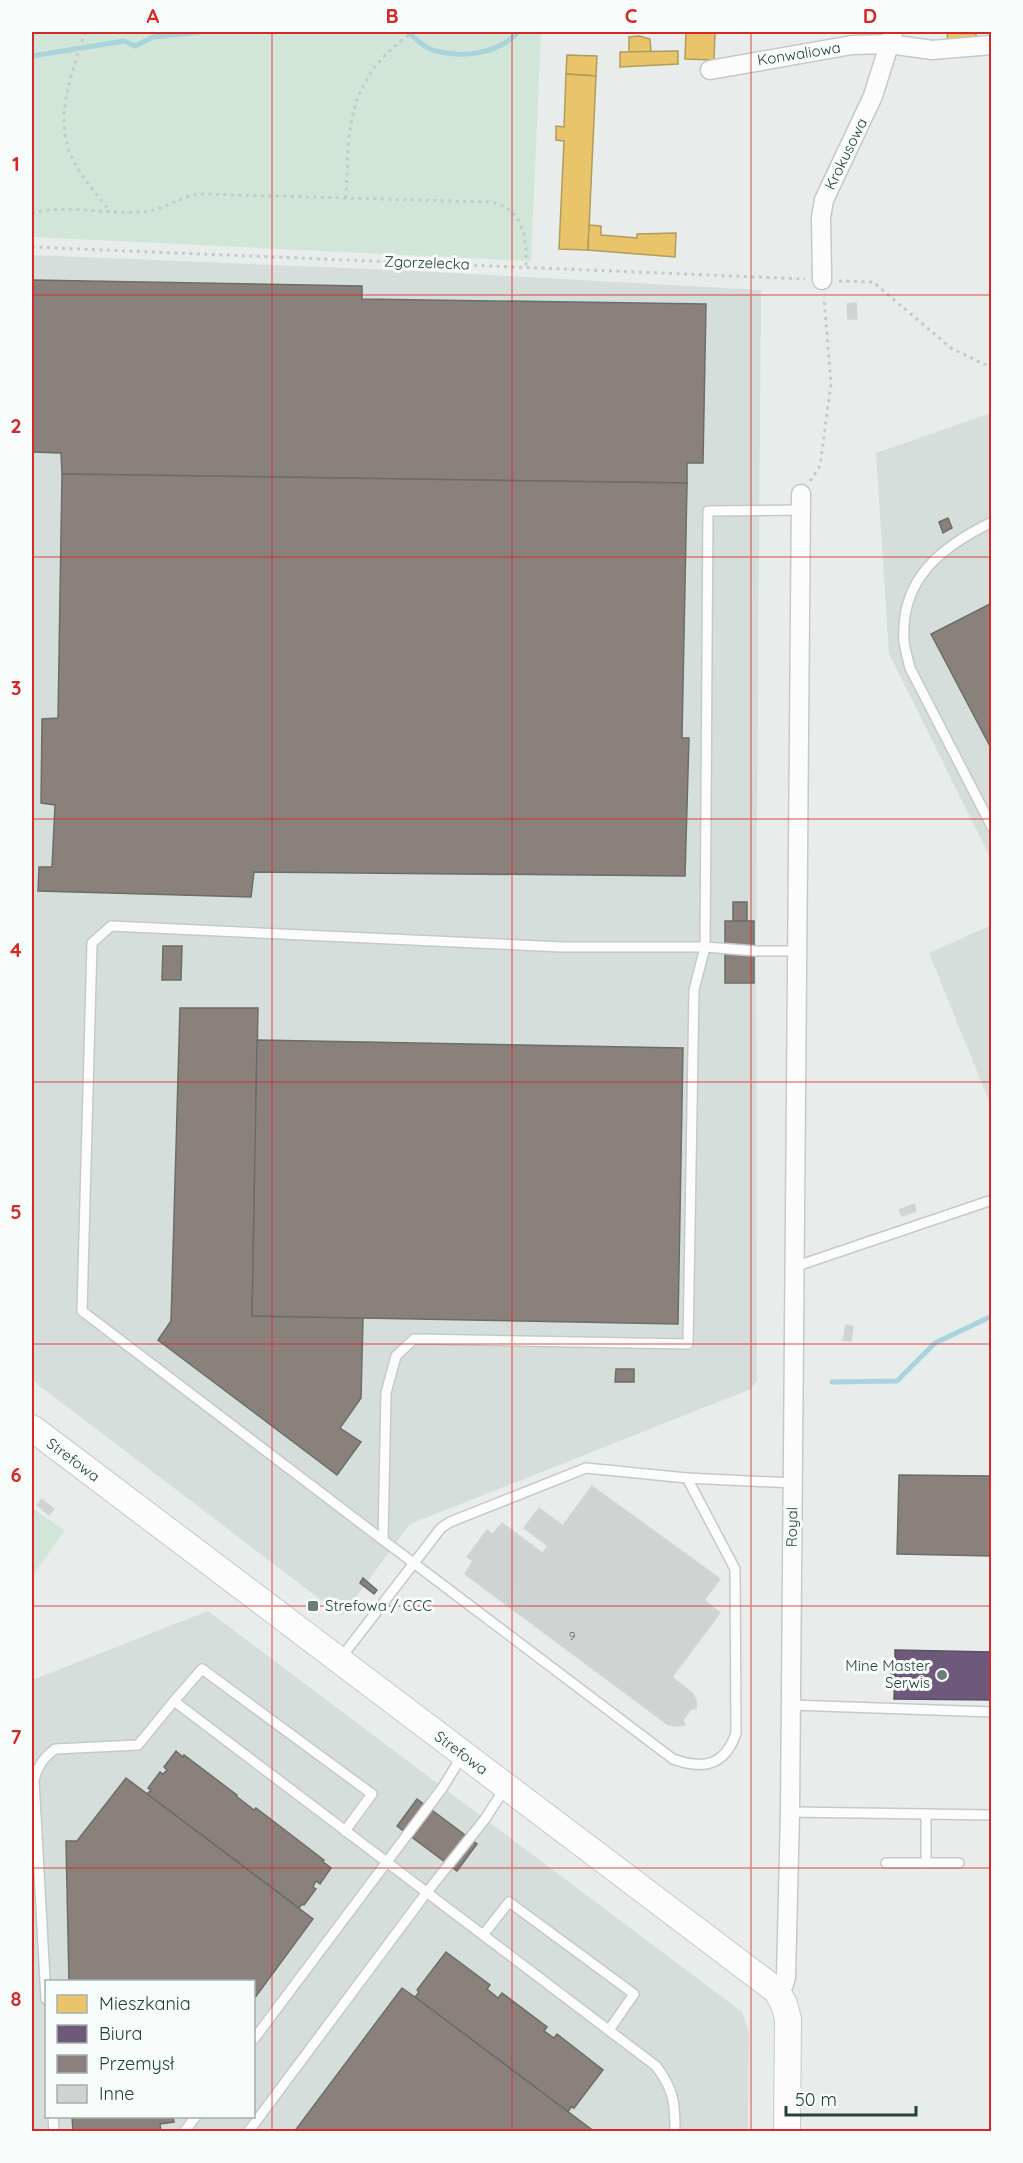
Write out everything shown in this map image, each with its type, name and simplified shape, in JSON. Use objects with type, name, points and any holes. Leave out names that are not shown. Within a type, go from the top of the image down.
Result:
[{"type":"street","name":"Konwaliowa","points":[[710,70],[891,38],[932,50],[992,45]]},
{"type":"street","name":"Krokusowa","points":[[822,280],[821,217],[824,200],[873,96],[891,38]]},
{"type":"street","name":"Royal","points":[[777,1991],[784,1984],[786,1977],[790,1812],[801,502]]},
{"type":"street","name":"Strefowa","points":[[32,1428],[777,1991]]},
{"type":"street","points":[[777,1991],[788,2019],[787,2132]]},
{"type":"lane","points":[[383,1540],[386,1393],[396,1356],[414,1339],[688,1344],[694,990],[705,947],[708,511],[801,502]]},
{"type":"lane","points":[[992,522],[943,551],[918,578],[906,609],[904,641],[910,668],[992,827]]},
{"type":"lane","points":[[687,1478],[735,1569],[736,1733],[732,1745],[723,1757],[709,1764],[688,1764],[673,1759],[82,1311],[92,943],[111,926],[562,947],[705,947],[797,951]]},
{"type":"lane","points":[[794,1267],[992,1200]]},
{"type":"lane","points":[[339,1661],[441,1528],[450,1522],[586,1468],[687,1478],[793,1483]]},
{"type":"lane","points":[[45,1981],[34,1780],[38,1767],[44,1758],[55,1749],[138,1745],[202,1668],[372,1794],[345,1831]]},
{"type":"lane","points":[[174,1701],[656,2066],[669,2083],[674,2098],[675,2132]]},
{"type":"lane","points":[[791,1705],[992,1712]]},
{"type":"lane","points":[[255,2038],[442,1787],[463,1755]]},
{"type":"lane","points":[[248,2132],[427,1892],[485,1819],[506,1787]]},
{"type":"lane","points":[[790,1812],[992,1815]]},
{"type":"lane","points":[[926,1814],[926,1863]]},
{"type":"lane","points":[[886,1863],[959,1863]]},
{"type":"lane","points":[[483,1935],[509,1902],[634,1994],[609,2030]]},
{"type":"lane","points":[[184,2132],[194,2118]]},
{"type":"path","points":[[85,32],[69,83],[66,102],[68,146],[76,165],[109,211]]},
{"type":"path","points":[[346,198],[348,135],[356,102],[374,66],[413,32]]},
{"type":"path","points":[[32,214],[54,210],[149,212],[185,196],[202,194],[489,202],[506,205],[522,228],[527,250],[526,268]]},
{"type":"path","name":"Zgorzelecka","points":[[32,247],[873,282],[951,348],[992,368]]},
{"type":"path","points":[[801,502],[820,466],[831,384],[822,280]]},
{"type":"shaded area","points":[[32,255],[417,271],[761,290],[756,951],[757,1381],[751,1389],[410,1524],[342,1616],[32,1380]]},
{"type":"shaded area","points":[[991,413],[991,859],[889,654],[876,453]]},
{"type":"shaded area","points":[[991,925],[991,1106],[929,953]]},
{"type":"shaded area","points":[[208,1611],[742,2012],[749,2033],[748,2131],[32,2132],[32,1680]]},
{"type":"green space","points":[[32,32],[541,32],[531,261],[32,237]]},
{"type":"green space","points":[[33,1509],[65,1530],[32,1577],[32,1511]]},
{"type":"building: Mieszkania","points":[[686,32],[715,32],[714,60],[685,59]]},
{"type":"building: Mieszkania","points":[[947,32],[976,32],[976,38],[948,41]]},
{"type":"building: Mieszkania","points":[[639,36],[650,39],[651,52],[629,52],[629,37]]},
{"type":"building: Mieszkania","points":[[678,51],[678,64],[620,67],[620,52]]},
{"type":"building: Mieszkania","points":[[567,55],[597,56],[596,76],[566,74]]},
{"type":"building: Mieszkania","points":[[566,74],[596,76],[588,250],[559,249],[564,141],[556,140],[556,126],[564,127]]},
{"type":"building: Mieszkania","points":[[589,225],[601,226],[601,235],[637,238],[637,234],[676,233],[675,257],[588,250]]},
{"type":"building: Biura","name":"Mine Master Serwis","points":[[895,1650],[992,1652],[992,1700],[894,1699],[895,1675],[891,1675],[891,1666],[895,1666]]},
{"type":"building: Przemysł","points":[[32,280],[362,286],[362,299],[706,304],[703,463],[687,463],[687,483],[62,474],[61,453],[32,452]]},
{"type":"building: Przemysł","points":[[62,474],[687,483],[682,738],[689,738],[685,876],[254,872],[251,897],[38,891],[39,867],[52,867],[55,805],[41,803],[42,719],[58,718]]},
{"type":"building: Przemysł","points":[[948,518],[952,528],[943,533],[939,522]]},
{"type":"building: Przemysł","points":[[992,603],[992,750],[931,634]]},
{"type":"building: Przemysł","points":[[733,902],[747,902],[747,921],[733,921]]},
{"type":"building: Przemysł","points":[[725,921],[754,921],[754,983],[725,983]]},
{"type":"building: Przemysł","points":[[163,946],[182,946],[181,980],[162,980]]},
{"type":"building: Przemysł","points":[[180,1008],[258,1008],[252,1316],[363,1318],[361,1398],[340,1428],[361,1442],[337,1475],[158,1340],[171,1321]]},
{"type":"building: Przemysł","points":[[257,1040],[683,1048],[678,1324],[252,1316]]},
{"type":"building: Przemysł","points":[[616,1369],[634,1369],[634,1382],[615,1382]]},
{"type":"building: Przemysł","points":[[899,1475],[992,1476],[992,1556],[897,1554]]},
{"type":"building: Przemysł","points":[[363,1578],[377,1590],[374,1594],[360,1583]]},
{"type":"building: Przemysł","points":[[176,1751],[254,1810],[256,1808],[324,1860],[322,1861],[331,1868],[320,1884],[316,1881],[313,1887],[316,1889],[304,1905],[302,1904],[299,1908],[147,1794],[151,1790],[148,1788],[160,1772],[163,1774],[167,1770],[164,1767]]},
{"type":"building: Przemysł","points":[[126,1778],[313,1919],[255,1998],[255,1980],[69,1980],[66,1841],[77,1841]]},
{"type":"building: Przemysł","points":[[417,1799],[477,1844],[457,1871],[397,1826]]},
{"type":"building: Przemysł","points":[[446,1952],[490,1985],[487,1989],[498,1998],[502,1993],[547,2027],[544,2031],[554,2038],[557,2034],[603,2070],[574,2108],[571,2107],[568,2112],[415,1997],[419,1992],[417,1990]]},
{"type":"building: Przemysł","points":[[402,1988],[415,1997],[595,2132],[294,2132]]},
{"type":"building: Przemysł","points":[[72,2118],[173,2118],[174,2122],[160,2124],[161,2132],[73,2132]]},
{"type":"building: Inne","points":[[856,303],[857,319],[848,319],[847,304]]},
{"type":"building: Inne","points":[[914,1204],[916,1211],[902,1216],[899,1210]]},
{"type":"building: Inne","points":[[846,1325],[853,1327],[851,1341],[843,1340]]},
{"type":"building: Inne","points":[[592,1486],[720,1579],[638,1690],[511,1596]]},
{"type":"building: Inne","points":[[42,1499],[54,1509],[49,1515],[37,1505]]},
{"type":"building: Inne","points":[[539,1508],[563,1526],[548,1546],[524,1528]]},
{"type":"building: Inne","points":[[502,1523],[542,1553],[511,1596],[638,1690],[704,1600],[720,1613],[672,1677],[692,1693],[696,1700],[696,1709],[691,1709],[683,1720],[685,1725],[667,1724],[465,1574],[473,1561],[467,1557],[487,1530],[493,1534]]},
{"type":"waterway","points":[[32,56],[124,41],[135,46],[153,37],[200,32]]},
{"type":"waterway","points":[[408,32],[430,49],[453,54],[489,50],[510,40],[518,32]]},
{"type":"waterway","points":[[832,1382],[897,1381],[935,1343],[992,1316]]},
{"type":"place","name":"Strefowa / CCC","points":[[313,1606]]},
{"type":"place","name":"Mine Master Serwis","points":[[942,1675]]}]
